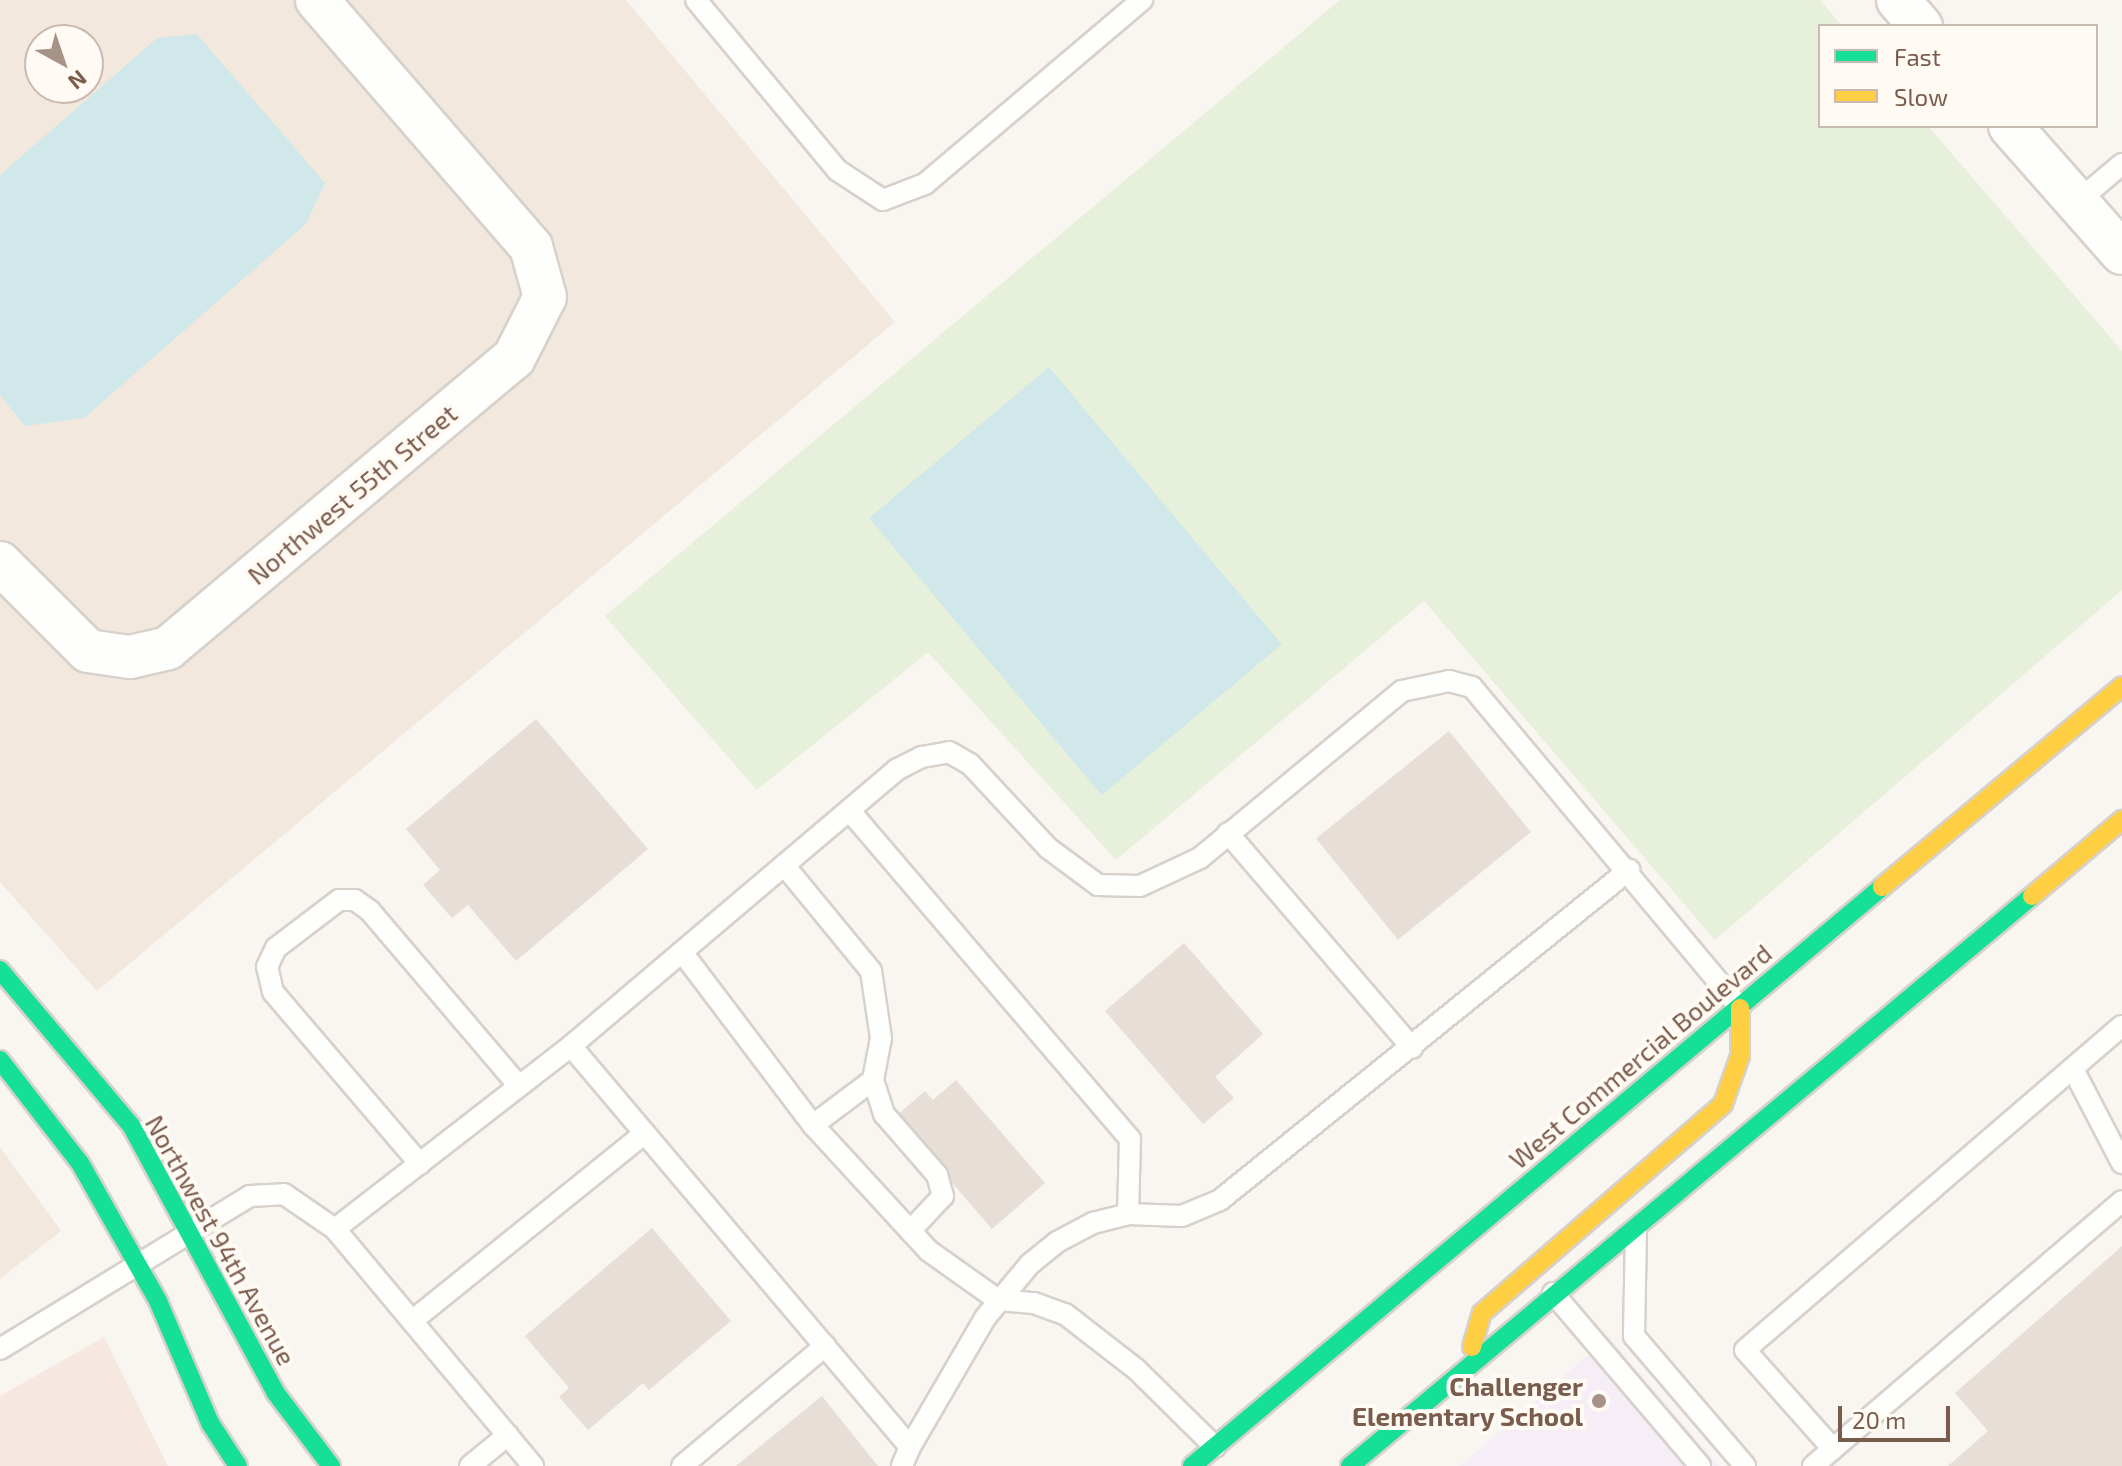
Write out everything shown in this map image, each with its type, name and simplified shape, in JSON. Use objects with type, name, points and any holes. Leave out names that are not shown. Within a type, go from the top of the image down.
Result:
[{"type":"main road","name":"West Commercial Boulevard","points":[[1192,1466],[2122,686]]},
{"type":"main road","points":[[1350,1466],[1553,1293],[2122,820]]},
{"type":"main road","name":"Northwest 94th Avenue","points":[[0,970],[132,1127],[275,1392],[331,1466]]},
{"type":"main road","points":[[1465,1368],[1482,1313],[1723,1104],[1740,1056],[1740,1008]]},
{"type":"main road","points":[[0,1060],[80,1163],[158,1301],[210,1423],[238,1466]]},
{"type":"street","name":"Northwest 55th Street","points":[[0,563],[88,651],[130,657],[168,648],[514,358],[545,297],[531,247],[317,0]]},
{"type":"street","points":[[1898,0],[1919,24]]},
{"type":"street","points":[[2012,128],[2122,253]]},
{"type":"lane","points":[[696,0],[837,170],[883,200],[925,184],[1142,0]]},
{"type":"lane","points":[[2077,202],[2122,164]]},
{"type":"lane","points":[[335,1229],[517,1084],[571,1046],[896,770],[949,752],[970,764],[1048,848],[1098,885],[1140,886],[1171,876],[1402,691],[1449,681],[1472,687],[1490,704],[1629,870],[1740,1008]]},
{"type":"lane","points":[[849,810],[1130,1139],[1128,1214]]},
{"type":"lane","points":[[1228,833],[1412,1048]]},
{"type":"lane","points":[[784,865],[871,971],[881,1038],[873,1080],[884,1114],[937,1175],[943,1196],[910,1231]]},
{"type":"lane","points":[[571,1046],[825,1346],[906,1457],[938,1393],[998,1300],[1057,1242],[1093,1223],[1128,1214],[1182,1216],[1220,1200],[1629,870]]},
{"type":"lane","points":[[420,1164],[273,992],[267,967],[276,948],[339,900],[355,900],[370,911],[517,1084]]},
{"type":"lane","points":[[682,952],[813,1125],[929,1251],[998,1300],[1034,1303],[1065,1314],[1136,1369],[1215,1447]]},
{"type":"lane","points":[[1833,1449],[1745,1350],[2122,1026]]},
{"type":"lane","points":[[2073,1069],[2122,1163]]},
{"type":"lane","points":[[813,1125],[873,1080]]},
{"type":"lane","points":[[412,1321],[645,1133]]},
{"type":"lane","points":[[0,1349],[188,1230],[250,1196],[284,1194],[335,1229],[533,1466]]},
{"type":"lane","points":[[1813,1466],[2122,1201]]},
{"type":"lane","points":[[1636,1224],[1634,1336],[1745,1466]]},
{"type":"lane","points":[[1553,1293],[1700,1466]]},
{"type":"lane","points":[[682,1466],[825,1346]]},
{"type":"lane","points":[[470,1466],[508,1435]]},
{"type":"shaded area","points":[[0,0],[626,0],[895,322],[97,991],[0,882]]},
{"type":"shaded area","points":[[0,1147],[61,1231],[0,1279]]},
{"type":"shaded area","points":[[104,1337],[168,1466],[0,1466],[0,1396]]},
{"type":"shaded area","name":"Challenger Elementary School","points":[[1609,1337],[1719,1466],[1460,1466]]},
{"type":"green space","points":[[1340,0],[1820,0],[1840,24],[1818,24],[1818,128],[1930,128],[2122,351],[2122,590],[1715,940],[1424,601],[1116,860],[928,652],[757,790],[605,616]]},
{"type":"water","points":[[197,34],[325,183],[306,224],[84,418],[25,426],[0,395],[0,175],[81,104],[104,104],[104,84],[157,38]]},
{"type":"water","points":[[1049,367],[1282,644],[1102,795],[869,518]]},
{"type":"building","points":[[536,719],[648,849],[516,961],[468,905],[452,918],[423,885],[440,870],[406,829]]},
{"type":"building","points":[[1449,731],[1531,832],[1398,940],[1316,839]]},
{"type":"building","points":[[1184,943],[1263,1034],[1215,1077],[1234,1098],[1203,1124],[1105,1011]]},
{"type":"building","points":[[956,1080],[1045,1183],[992,1229],[895,1117],[925,1091],[933,1100]]},
{"type":"building","points":[[652,1228],[731,1321],[649,1390],[643,1383],[588,1430],[559,1397],[569,1388],[525,1336]]},
{"type":"building","points":[[2122,1246],[2122,1466],[1948,1466],[1988,1431],[1955,1393]]},
{"type":"building","points":[[822,1396],[878,1466],[736,1466]]},
{"type":"traffic: fast","points":[[1192,1466],[1882,887]]},
{"type":"traffic: fast","points":[[1350,1466],[2032,896]]},
{"type":"traffic: fast","points":[[0,970],[132,1127],[275,1392],[331,1466]]},
{"type":"traffic: fast","points":[[0,1060],[80,1163],[158,1301],[210,1423],[238,1466]]},
{"type":"traffic: slow","points":[[1882,887],[2122,686]]},
{"type":"traffic: slow","points":[[2032,896],[2122,820]]},
{"type":"traffic: slow","points":[[1472,1347],[1482,1313],[1723,1104],[1740,1056],[1740,1008]]},
{"type":"place","name":"Challenger Elementary School","points":[[1599,1401]]}]
